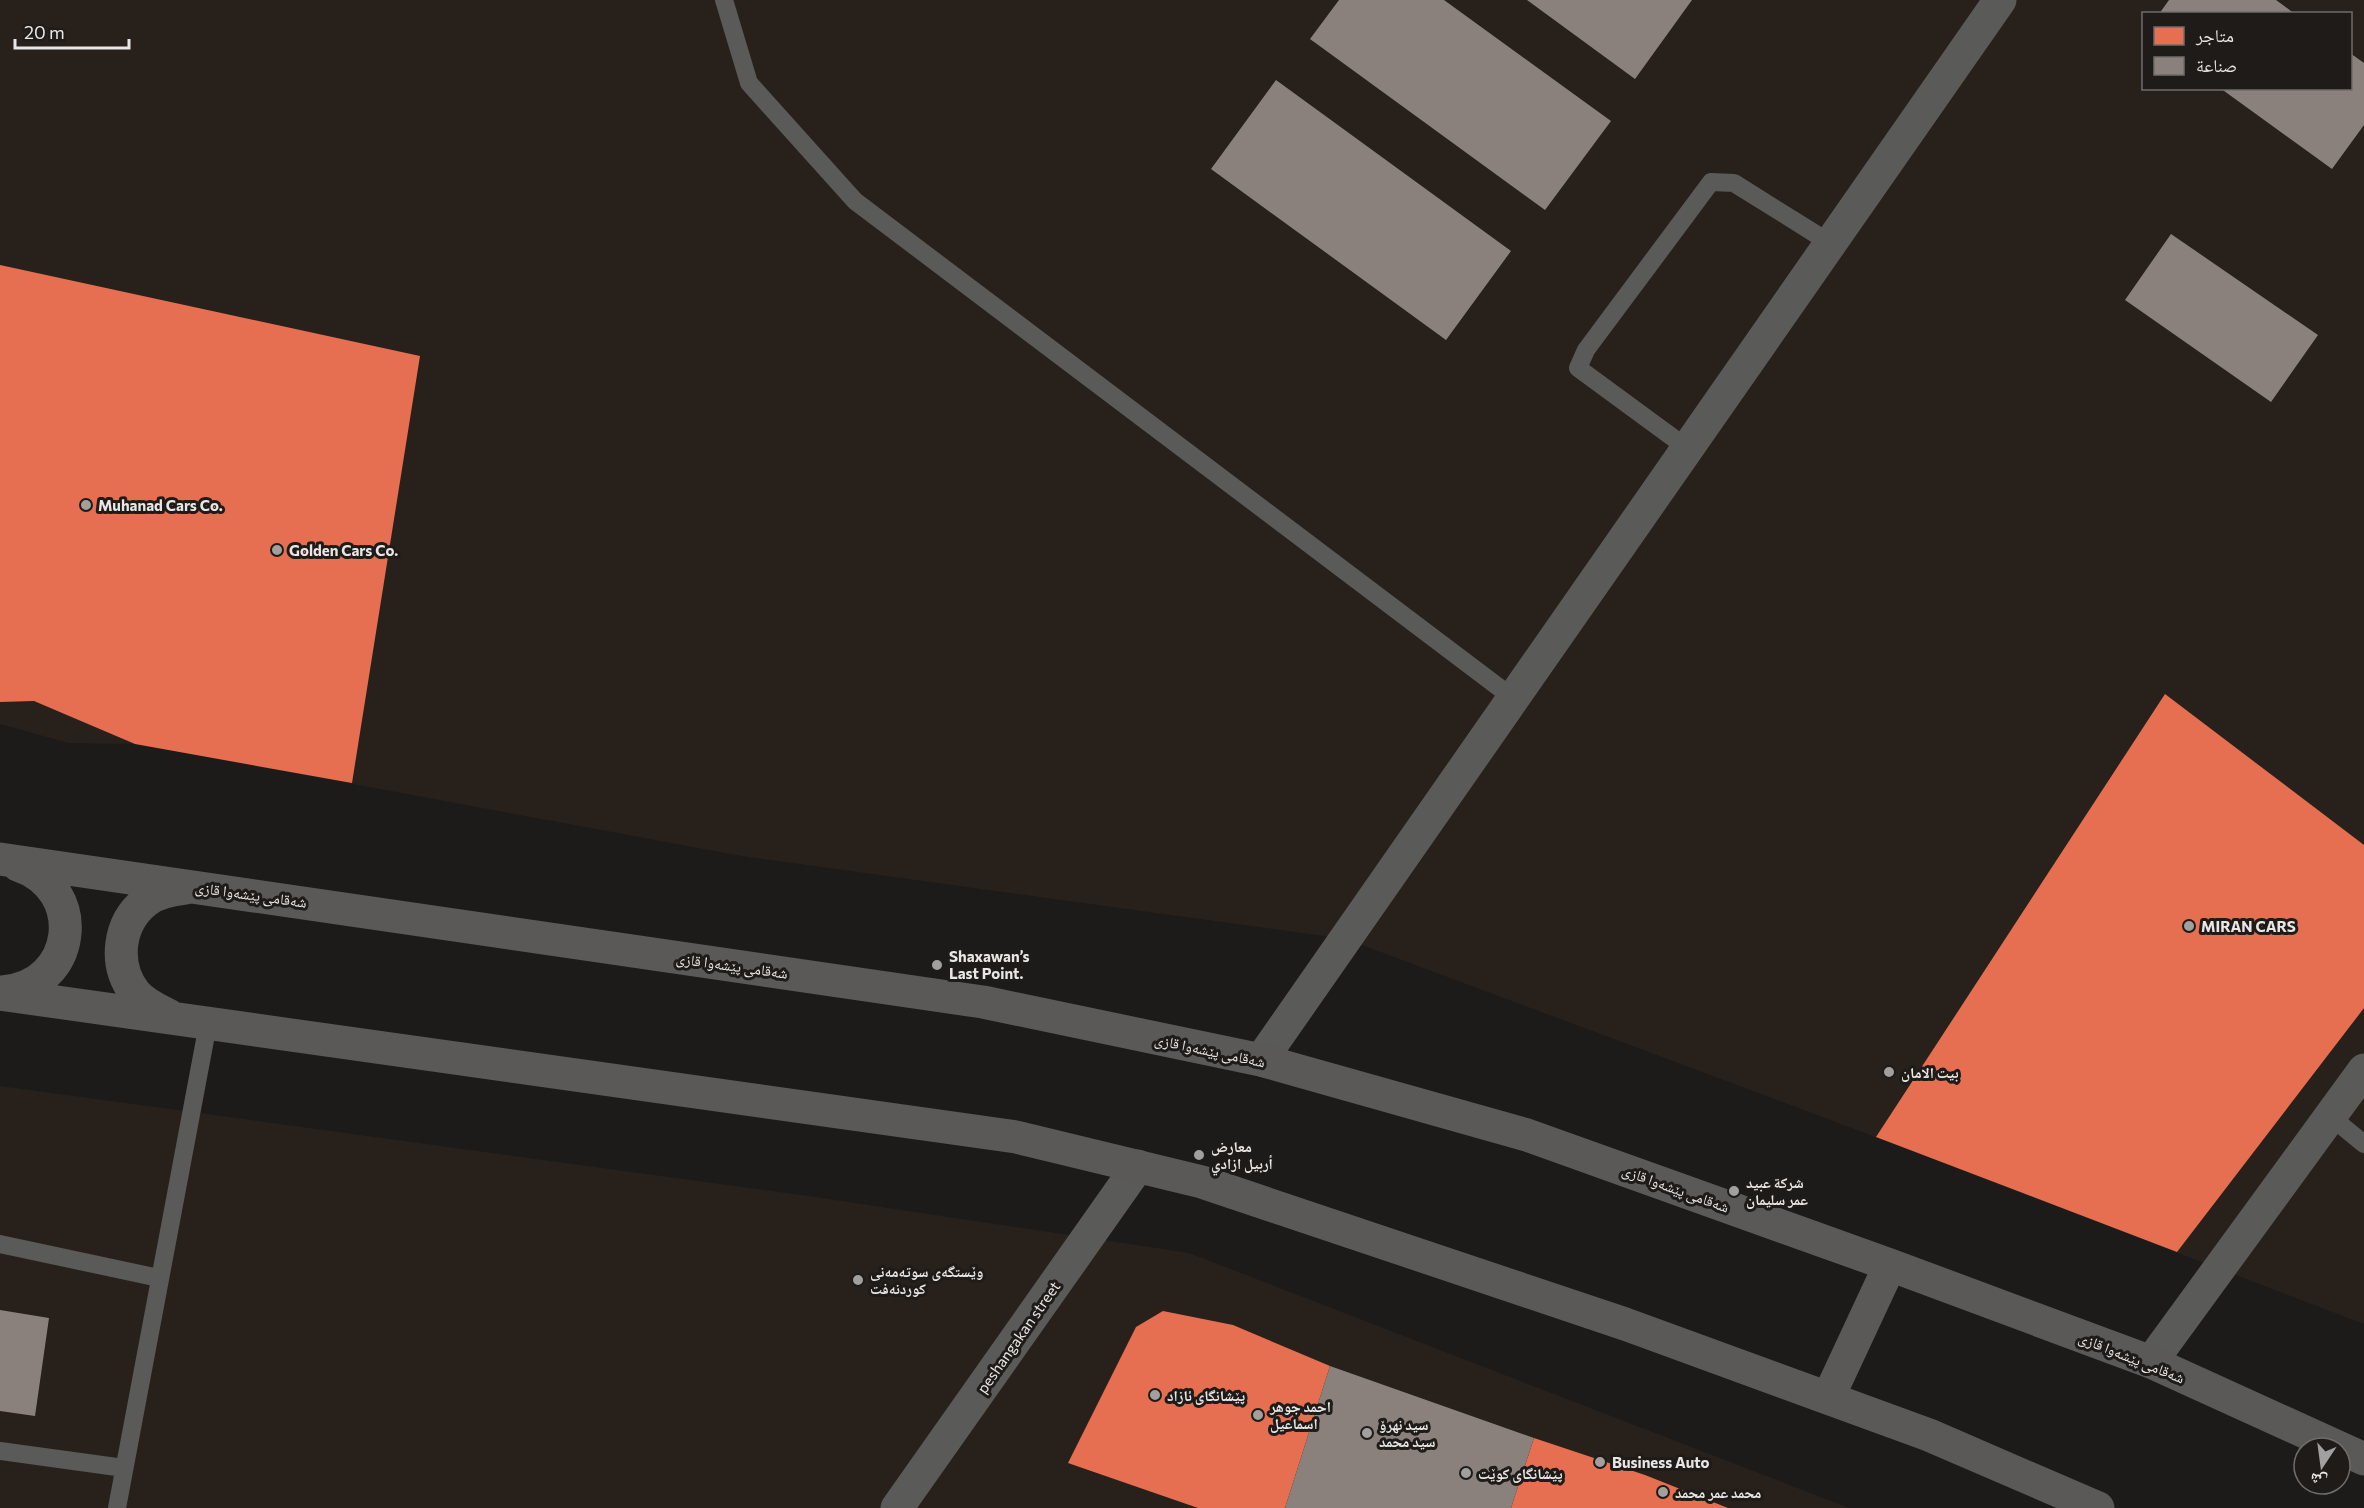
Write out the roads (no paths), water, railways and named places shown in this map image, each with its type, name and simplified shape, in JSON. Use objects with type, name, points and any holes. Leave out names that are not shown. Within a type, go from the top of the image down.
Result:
[{"type":"highway","name":"شەقامی پێشەوا قازی","points":[[1,859],[983,1002],[1261,1060],[1527,1135],[1890,1265],[2151,1362],[2364,1458]]},
{"type":"highway","points":[[0,993],[31,985],[48,972],[60,956],[66,936],[65,914],[57,894],[44,878],[26,868],[1,859]]},
{"type":"highway","points":[[192,1022],[152,1008],[136,994],[125,976],[121,955],[123,934],[133,914],[148,900],[167,891],[198,886]]},
{"type":"highway","points":[[0,993],[1016,1137],[1138,1166],[1202,1182],[1625,1324],[1929,1435],[2098,1508]]},
{"type":"highway","points":[[1828,1398],[1890,1265]]},
{"type":"street","points":[[1261,1060],[2000,0]]},
{"type":"street","points":[[2151,1362],[2364,1070]]},
{"type":"street","name":"peshangakan street","points":[[897,1508],[1138,1166]]},
{"type":"lane","points":[[724,0],[749,83],[855,201],[1513,698]]},
{"type":"lane","points":[[1687,448],[1578,368],[1586,350],[1711,182],[1734,183],[1830,243]]},
{"type":"lane","points":[[117,1508],[159,1278],[192,1022]]},
{"type":"lane","points":[[2330,1116],[2364,1144]]},
{"type":"lane","points":[[0,1245],[159,1278]]},
{"type":"lane","points":[[0,1451],[124,1468]]},
{"type":"place","name":"Muhanad Cars Co.","points":[[86,505]]},
{"type":"place","name":"Golden Cars Co.","points":[[277,550]]},
{"type":"place","name":"MIRAN CARS","points":[[2189,926]]},
{"type":"place","name":"Shaxawan’s Last Point.","points":[[937,965]]},
{"type":"place","name":"بیت الامان","points":[[1889,1072]]},
{"type":"place","name":"معارض أربيل ازادي","points":[[1199,1155]]},
{"type":"place","name":"شركة عبيد عمر سليمان","points":[[1734,1191]]},
{"type":"place","name":"وێستگەی سوتەمەنی کوردنەفت","points":[[858,1280]]},
{"type":"place","name":"پێشانگای ئازاد","points":[[1155,1395]]},
{"type":"place","name":"احمد جوهر اسماعیل","points":[[1258,1415]]},
{"type":"place","name":"سید نهرۆ سید محمد","points":[[1367,1433]]},
{"type":"place","name":"Business Auto","points":[[1600,1462]]},
{"type":"place","name":"پێشانگای كوێت","points":[[1466,1473]]},
{"type":"place","name":"محمد عمر محمد","points":[[1663,1492]]}]
